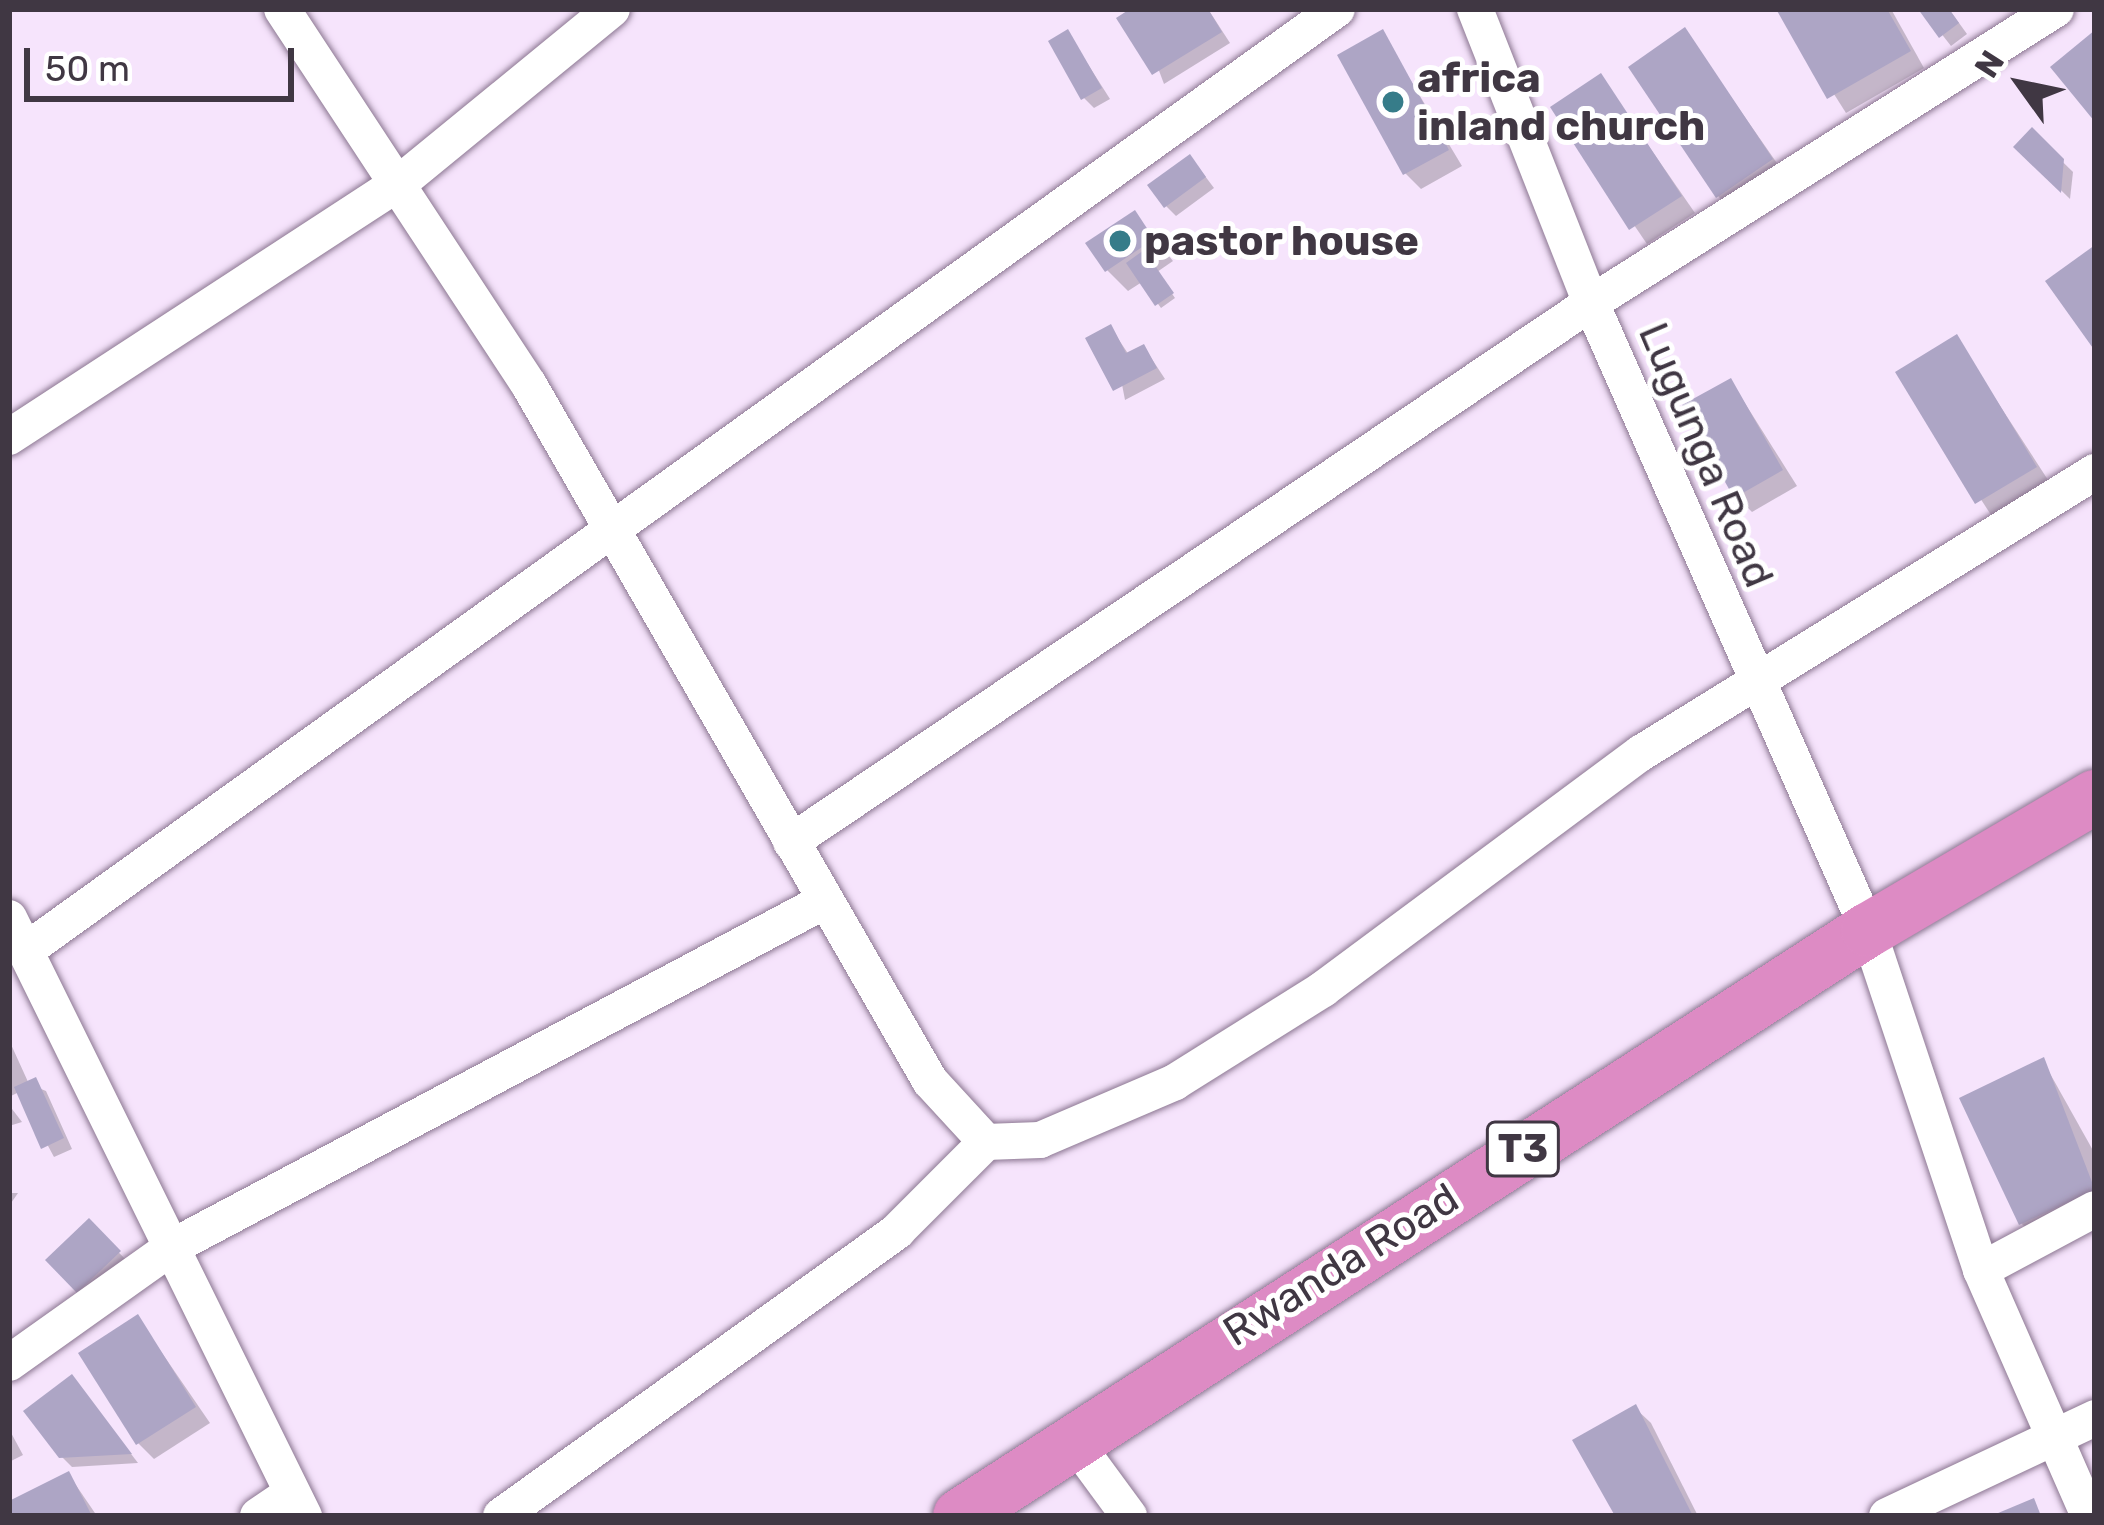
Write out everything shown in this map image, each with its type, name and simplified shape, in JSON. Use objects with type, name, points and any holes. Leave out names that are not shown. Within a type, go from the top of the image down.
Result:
[{"type":"highway","name":"Rwanda Road","points":[[960,1516],[1071,1437],[1868,930],[2095,797]]},
{"type":"street","points":[[282,9],[403,180],[616,535],[821,903],[930,1081],[986,1142]]},
{"type":"street","points":[[9,437],[403,180],[612,9]]},
{"type":"street","points":[[258,1516],[298,1504],[172,1246],[20,958],[616,535],[1337,9]]},
{"type":"street","name":"Lugunga Road","points":[[1475,9],[1591,303],[1755,686],[1868,930],[1981,1270],[2089,1516]]},
{"type":"street","points":[[791,842],[1591,303],[2056,9]]},
{"type":"street","points":[[501,1516],[880,1244],[986,1142],[1040,1140],[1175,1082],[1323,989],[1640,753],[2095,472]]},
{"type":"street","points":[[9,1363],[172,1246],[821,903]]},
{"type":"street","points":[[1981,1270],[2095,1209]]},
{"type":"street","points":[[1887,1516],[2095,1418]]},
{"type":"street","points":[[1071,1437],[1129,1516]]},
{"type":"building","points":[[1130,9],[1208,9],[1222,32],[1152,75],[1116,18]]},
{"type":"building","points":[[1776,9],[1887,9],[1911,51],[1827,99]]},
{"type":"building","points":[[1918,9],[1949,9],[1959,23],[1939,38]]},
{"type":"building","points":[[1685,27],[1773,159],[1716,198],[1628,67]]},
{"type":"building","points":[[1068,29],[1102,88],[1081,100],[1048,41]]},
{"type":"building","name":"africa inland church","points":[[1383,29],[1449,150],[1403,175],[1337,55]]},
{"type":"building","points":[[2095,30],[2095,122],[2050,67]]},
{"type":"building","points":[[1601,73],[1682,196],[1629,230],[1550,107]]},
{"type":"building","points":[[2032,127],[2064,159],[2061,193],[2013,147]]},
{"type":"building","points":[[1190,154],[1206,177],[1164,208],[1147,185]]},
{"type":"building","name":"pastor house","points":[[1135,210],[1154,239],[1105,272],[1085,243]]},
{"type":"building","points":[[2095,245],[2095,351],[2045,281]]},
{"type":"building","points":[[1144,250],[1174,293],[1155,306],[1126,263]]},
{"type":"building","points":[[1111,324],[1126,353],[1144,344],[1157,368],[1113,391],[1085,338]]},
{"type":"building","points":[[1957,334],[2037,467],[1975,504],[1895,372]]},
{"type":"building","points":[[1731,378],[1783,470],[1734,498],[1682,405]]},
{"type":"building","points":[[2044,1057],[2095,1190],[2019,1225],[1959,1098]]},
{"type":"building","points":[[36,1077],[64,1138],[41,1149],[14,1087]]},
{"type":"building","points":[[89,1218],[121,1251],[77,1293],[45,1260]]},
{"type":"building","points":[[138,1314],[196,1407],[136,1445],[78,1353]]},
{"type":"building","points":[[72,1374],[132,1454],[59,1458],[23,1411]]},
{"type":"building","points":[[1636,1404],[1693,1516],[1615,1516],[1572,1440]]},
{"type":"building","points":[[69,1471],[92,1516],[9,1516],[9,1501]]},
{"type":"building","points":[[2034,1498],[2041,1516],[1991,1516]]},
{"type":"place","name":"africa inland church","points":[[1393,102]]},
{"type":"place","name":"pastor house","points":[[1120,241]]}]
